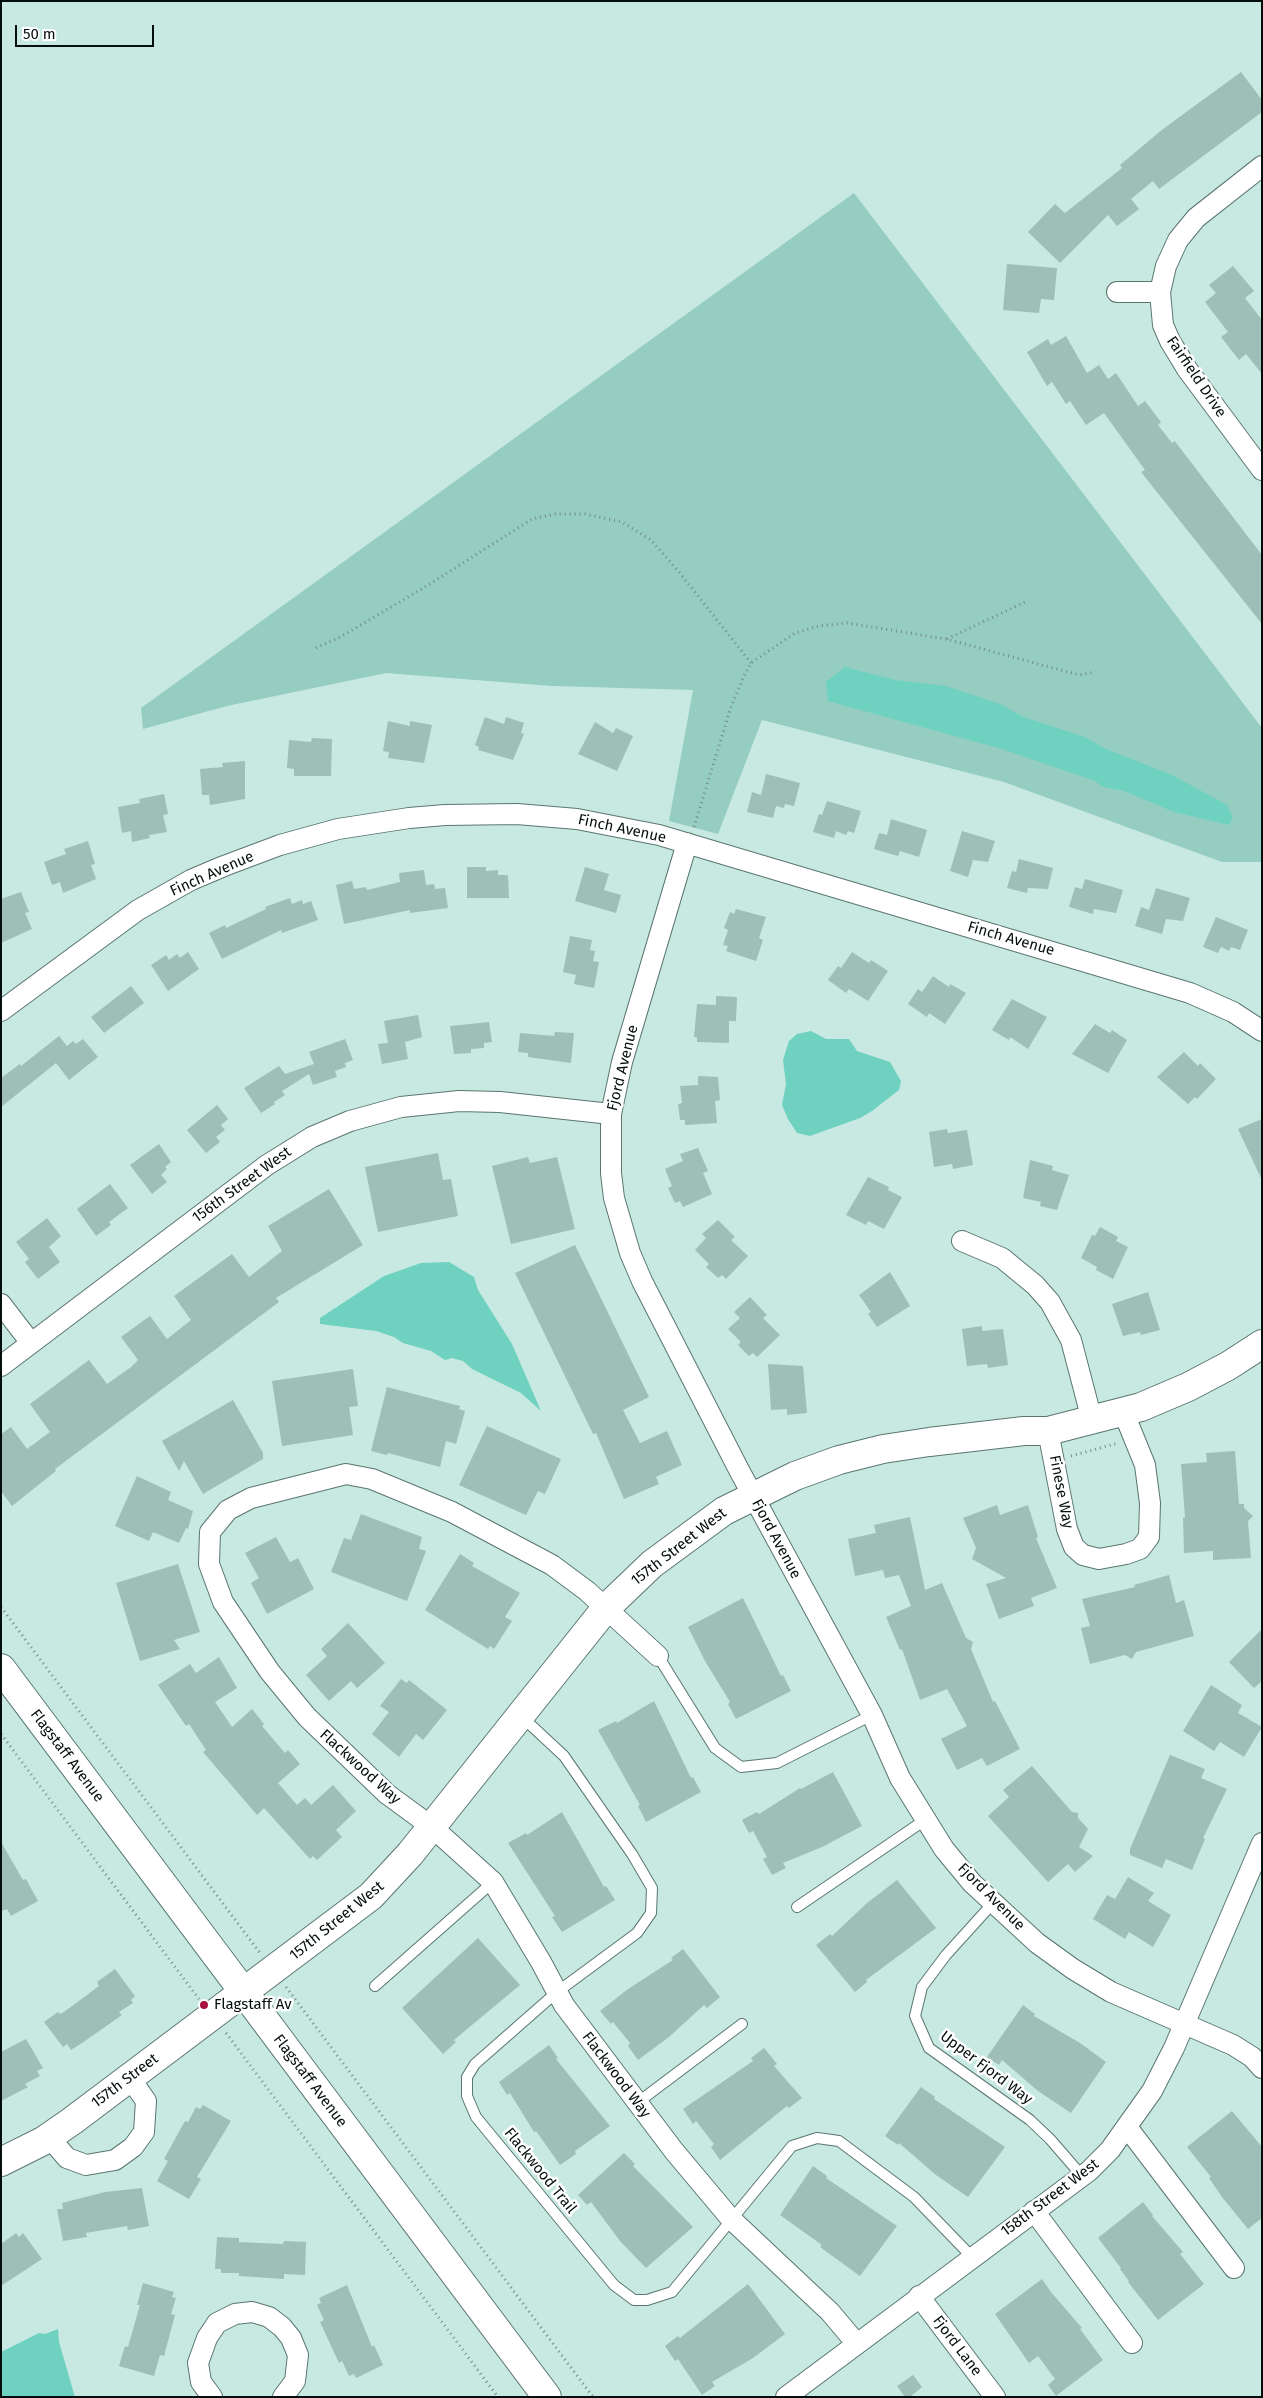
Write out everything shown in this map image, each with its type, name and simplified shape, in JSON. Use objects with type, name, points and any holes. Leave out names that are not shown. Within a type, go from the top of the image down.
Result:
[{"type":"street","name":"Fairfield Drive","points":[[1262,166],[1196,218],[1178,240],[1166,266],[1160,292],[1163,324],[1170,341],[1187,369],[1262,470]]},
{"type":"street","points":[[1118,292],[1160,292]]},
{"type":"street","name":"Finch Avenue","points":[[1,1011],[110,929],[167,893],[231,863],[330,831],[409,818],[463,814],[517,814],[577,819],[659,835],[690,836],[1190,993],[1233,1012],[1262,1031]]},
{"type":"street","name":"Fjord Avenue","points":[[690,836],[622,1062],[611,1114],[610,1165],[614,1198],[630,1253],[754,1495],[872,1715],[900,1778],[944,1849],[972,1883],[1037,1944],[1073,1969],[1111,1992],[1232,2045],[1252,2057],[1262,2068]]},
{"type":"street","name":"156th Street West","points":[[1,1366],[267,1165],[296,1146],[350,1121],[401,1107],[459,1101],[500,1102],[611,1114]]},
{"type":"street","points":[[962,1241],[1002,1258],[1035,1285],[1050,1302],[1071,1340],[1092,1420]]},
{"type":"street","points":[[1,1304],[31,1343]]},
{"type":"street","name":"157th Street West","points":[[244,1993],[371,1896],[403,1863],[606,1608],[652,1564],[709,1520],[754,1495],[795,1476],[839,1460],[883,1449],[1005,1433],[1048,1431],[1141,1407],[1188,1388],[1228,1366],[1262,1344]]},
{"type":"street","name":"Finese Way","points":[[1048,1431],[1067,1529],[1074,1547],[1083,1555],[1099,1559],[1126,1554],[1140,1549],[1149,1537],[1150,1510],[1144,1465],[1124,1411]]},
{"type":"street","name":"Flackwood Way","points":[[658,1656],[606,1608],[552,1565],[452,1512],[372,1479],[346,1474],[251,1498],[228,1510],[210,1532],[209,1564],[223,1602],[270,1672],[307,1717],[386,1794],[432,1827],[492,1882],[564,2005],[637,2103],[731,2219],[830,2312],[857,2344]]},
{"type":"street","name":"Flagstaff Avenue","points":[[1,1668],[548,2397]]},
{"type":"street","name":"158th Street West","points":[[799,2393],[857,2344],[919,2296],[1082,2176],[1110,2150],[1152,2091],[1254,1888],[1262,1843]]},
{"type":"street","name":"157th Street","points":[[1,2162],[49,2137],[244,1993]]},
{"type":"street","points":[[49,2137],[67,2158],[86,2165],[115,2160],[133,2148],[144,2132],[146,2101],[130,2078]]},
{"type":"street","points":[[1127,2127],[1234,2268]]},
{"type":"street","points":[[1034,2211],[1132,2343]]},
{"type":"street","name":"Fjord Lane","points":[[919,2296],[996,2397]]},
{"type":"street","points":[[212,2397],[201,2382],[198,2363],[207,2338],[217,2323],[235,2314],[252,2312],[269,2317],[282,2327],[291,2338],[298,2355],[295,2381],[283,2397]]},
{"type":"lane","points":[[658,1656],[716,1748],[741,1767],[777,1764],[872,1715]]},
{"type":"lane","name":"Flackwood Trail","points":[[520,1716],[564,1756],[632,1854],[652,1888],[651,1913],[637,1933],[557,1992],[475,2064],[467,2077],[467,2096],[476,2117],[614,2285],[634,2300],[646,2300],[672,2292],[792,2146],[817,2138],[839,2141],[914,2196],[972,2257]]},
{"type":"lane","points":[[797,1906],[925,1820]]},
{"type":"lane","points":[[375,1986],[492,1882]]},
{"type":"lane","name":"Upper Fjord Way","points":[[994,1902],[946,1954],[922,1987],[915,2016],[929,2048],[1030,2120],[1050,2139],[1082,2176]]},
{"type":"lane","points":[[637,2103],[742,2024]]},
{"type":"path","points":[[316,648],[342,636],[430,584],[532,519],[555,514],[585,514],[622,522],[651,540],[679,572],[751,663]]},
{"type":"path","points":[[946,640],[1025,602]]},
{"type":"path","points":[[690,836],[731,707],[751,663],[795,633],[819,626],[847,623],[946,640],[1079,674],[1095,672]]},
{"type":"path","points":[[1068,1457],[1123,1442]]},
{"type":"path","points":[[1,1607],[254,1946]]},
{"type":"path","points":[[1,1734],[194,1993]]},
{"type":"path","points":[[292,1995],[593,2397]]},
{"type":"path","points":[[230,2040],[498,2397]]},
{"type":"shaded area","points":[[854,193],[1262,728],[1262,862],[1222,862],[1004,782],[762,720],[718,834],[669,821],[693,690],[552,686],[386,673],[227,706],[143,729],[141,708]]},
{"type":"shaded area","points":[[845,667],[895,680],[946,686],[1000,704],[1023,717],[1085,737],[1106,749],[1172,775],[1227,805],[1233,817],[1229,825],[1174,812],[1124,791],[1103,787],[1095,781],[1002,749],[828,701],[826,682]]},
{"type":"shaded area","points":[[811,1031],[826,1039],[849,1039],[857,1051],[890,1062],[901,1081],[899,1090],[860,1118],[810,1136],[797,1133],[782,1105],[786,1084],[783,1060],[789,1041],[797,1034]]},
{"type":"shaded area","points":[[449,1262],[474,1277],[478,1290],[512,1344],[541,1411],[521,1393],[472,1369],[463,1361],[452,1358],[445,1360],[431,1351],[403,1343],[394,1337],[376,1331],[320,1324],[320,1318],[384,1276],[421,1263]]},
{"type":"shaded area","points":[[58,2329],[59,2342],[75,2397],[1,2397],[1,2352],[39,2333],[45,2334]]},
{"type":"building","points":[[1241,72],[1262,100],[1262,112],[1159,189],[1153,181],[1131,199],[1139,209],[1117,226],[1108,215],[1060,263],[1028,232],[1055,204],[1065,213],[1122,168],[1120,165],[1163,129]]},
{"type":"building","points":[[1007,264],[1057,268],[1054,300],[1041,299],[1039,313],[1003,310]]},
{"type":"building","points":[[1233,266],[1254,291],[1245,298],[1262,320],[1262,374],[1246,354],[1239,360],[1221,337],[1228,332],[1205,302],[1216,293],[1209,285]]},
{"type":"building","points":[[1066,336],[1087,373],[1099,365],[1108,379],[1116,373],[1138,406],[1145,401],[1161,422],[1158,425],[1172,443],[1175,441],[1262,555],[1262,624],[1141,472],[1145,470],[1104,413],[1086,425],[1070,401],[1066,404],[1052,382],[1047,386],[1027,352],[1048,339],[1051,345]]},
{"type":"building","points":[[485,717],[504,724],[506,717],[524,723],[521,733],[524,734],[513,760],[478,750],[479,747],[475,745]]},
{"type":"building","points":[[388,721],[410,726],[410,721],[432,725],[424,763],[388,758],[389,752],[383,751]]},
{"type":"building","points":[[595,722],[613,733],[616,728],[633,736],[617,771],[578,754]]},
{"type":"building","points":[[312,738],[332,739],[331,776],[294,776],[294,769],[287,768],[289,740],[311,742]]},
{"type":"building","points":[[245,761],[245,799],[210,805],[209,795],[202,795],[200,769],[223,767],[222,763]]},
{"type":"building","points":[[766,774],[800,783],[794,806],[785,804],[784,808],[776,806],[773,818],[747,812],[752,792],[761,795]]},
{"type":"building","points":[[164,794],[168,814],[163,815],[167,832],[149,835],[150,838],[132,842],[131,831],[122,833],[118,807],[140,803],[139,799]]},
{"type":"building","points":[[827,801],[861,811],[854,833],[848,831],[846,835],[836,831],[834,838],[813,832],[819,814],[822,815]]},
{"type":"building","points":[[891,819],[927,830],[919,857],[900,851],[898,856],[874,849],[879,833],[887,835]]},
{"type":"building","points":[[962,831],[995,841],[988,862],[973,860],[968,877],[950,871]]},
{"type":"building","points":[[88,841],[95,864],[91,865],[96,879],[63,893],[60,882],[52,885],[44,862],[66,854],[64,849]]},
{"type":"building","points":[[1019,859],[1053,868],[1048,889],[1028,888],[1027,893],[1007,888],[1012,871],[1016,872]]},
{"type":"building","points":[[467,867],[486,867],[486,871],[498,870],[498,875],[508,875],[509,898],[467,898]]},
{"type":"building","points":[[585,867],[609,874],[604,890],[621,895],[616,913],[575,901]]},
{"type":"building","points":[[424,870],[426,885],[434,884],[435,889],[445,888],[448,908],[410,913],[410,910],[344,924],[336,885],[352,881],[354,889],[366,887],[367,890],[400,882],[399,873]]},
{"type":"building","points":[[1085,879],[1123,890],[1116,913],[1094,909],[1093,914],[1069,907],[1075,887],[1082,889]]},
{"type":"building","points":[[1156,888],[1190,898],[1183,921],[1166,919],[1162,934],[1135,926],[1141,907],[1149,910]]},
{"type":"building","points":[[21,892],[29,912],[25,913],[32,929],[1,943],[1,899]]},
{"type":"building","points":[[290,898],[292,904],[302,900],[303,904],[311,901],[318,920],[282,933],[281,930],[222,959],[209,933],[225,925],[226,928],[266,909],[265,907]]},
{"type":"building","points":[[736,909],[766,917],[759,938],[763,940],[756,961],[726,951],[728,946],[723,945],[728,930],[724,928],[730,912],[734,914]]},
{"type":"building","points":[[1216,917],[1248,930],[1240,950],[1231,947],[1229,951],[1221,947],[1218,953],[1203,947]]},
{"type":"building","points":[[570,936],[592,940],[590,950],[595,951],[593,961],[599,962],[594,988],[574,984],[576,975],[563,972]]},
{"type":"building","points":[[188,952],[199,969],[168,991],[151,965],[166,955],[169,960],[177,954],[180,958]]},
{"type":"building","points":[[852,952],[869,963],[871,960],[888,971],[868,1001],[849,989],[846,993],[828,980],[838,966],[841,968]]},
{"type":"building","points":[[933,976],[949,987],[950,984],[966,993],[945,1024],[929,1013],[927,1017],[908,1004],[918,989],[922,992]]},
{"type":"building","points":[[131,986],[144,1003],[104,1033],[91,1017]]},
{"type":"building","points":[[716,996],[737,997],[736,1021],[729,1021],[729,1043],[697,1042],[697,1037],[694,1037],[697,1004],[716,1005]]},
{"type":"building","points":[[1012,999],[1047,1017],[1028,1049],[1010,1037],[1009,1040],[992,1030]]},
{"type":"building","points":[[418,1015],[422,1037],[405,1042],[408,1059],[382,1064],[378,1044],[388,1043],[384,1021]]},
{"type":"building","points":[[489,1022],[492,1042],[484,1043],[484,1048],[471,1049],[471,1053],[454,1054],[450,1026]]},
{"type":"building","points":[[1095,1024],[1110,1033],[1112,1030],[1127,1040],[1108,1073],[1072,1054]]},
{"type":"building","points":[[555,1032],[574,1033],[571,1063],[528,1057],[528,1053],[518,1052],[520,1033],[554,1036]]},
{"type":"building","points":[[59,1036],[67,1046],[73,1041],[76,1044],[83,1039],[98,1057],[69,1080],[56,1063],[1,1107],[1,1078],[20,1064],[21,1066]]},
{"type":"building","points":[[345,1039],[353,1060],[345,1063],[346,1067],[335,1071],[337,1077],[313,1085],[309,1074],[282,1091],[285,1095],[261,1113],[244,1088],[279,1066],[285,1074],[314,1064],[309,1052]]},
{"type":"building","points":[[1184,1052],[1198,1066],[1200,1063],[1216,1079],[1197,1099],[1195,1097],[1188,1104],[1157,1077]]},
{"type":"building","points":[[698,1076],[718,1077],[720,1100],[715,1101],[717,1123],[685,1125],[685,1120],[680,1120],[678,1104],[682,1103],[680,1086],[698,1085]]},
{"type":"building","points":[[217,1105],[228,1119],[221,1125],[225,1130],[216,1137],[220,1142],[206,1153],[187,1130]]},
{"type":"building","points":[[1262,1119],[1262,1178],[1261,1178],[1238,1129]]},
{"type":"building","points":[[947,1129],[948,1133],[967,1130],[973,1165],[953,1169],[952,1164],[934,1167],[929,1132]]},
{"type":"building","points":[[159,1144],[171,1162],[165,1167],[167,1169],[161,1175],[167,1182],[152,1194],[130,1165]]},
{"type":"building","points":[[698,1148],[708,1171],[703,1173],[712,1194],[683,1207],[680,1201],[675,1203],[668,1188],[672,1186],[665,1169],[683,1161],[680,1154]]},
{"type":"building","points":[[438,1153],[443,1180],[451,1179],[458,1216],[378,1232],[365,1167]]},
{"type":"building","points":[[528,1157],[530,1163],[557,1157],[575,1229],[511,1244],[492,1166]]},
{"type":"building","points":[[1030,1160],[1053,1166],[1052,1170],[1069,1175],[1057,1210],[1040,1206],[1041,1202],[1023,1198]]},
{"type":"building","points":[[868,1177],[889,1187],[888,1190],[902,1197],[884,1229],[868,1221],[866,1225],[846,1215]]},
{"type":"building","points":[[110,1184],[128,1208],[109,1222],[111,1225],[96,1236],[77,1209]]},
{"type":"building","points":[[329,1189],[363,1245],[276,1298],[279,1302],[55,1469],[56,1471],[12,1506],[1,1491],[1,1434],[11,1427],[27,1449],[50,1432],[30,1404],[89,1360],[107,1384],[131,1367],[138,1360],[121,1337],[150,1316],[167,1339],[191,1320],[174,1296],[232,1254],[249,1277],[282,1251],[268,1226]]},
{"type":"building","points":[[47,1218],[61,1236],[49,1247],[60,1262],[38,1279],[25,1262],[29,1259],[16,1242]]},
{"type":"building","points":[[718,1220],[735,1237],[731,1240],[748,1256],[726,1279],[722,1275],[718,1278],[706,1267],[709,1264],[695,1250],[706,1238],[702,1234]]},
{"type":"building","points":[[1100,1227],[1118,1237],[1116,1241],[1128,1247],[1113,1279],[1096,1270],[1097,1267],[1081,1258],[1092,1235],[1095,1236]]},
{"type":"building","points":[[575,1245],[649,1397],[623,1410],[640,1443],[667,1431],[682,1465],[656,1477],[659,1484],[624,1499],[596,1433],[593,1434],[515,1273]]},
{"type":"building","points":[[890,1272],[910,1306],[877,1327],[868,1314],[871,1312],[859,1295]]},
{"type":"building","points":[[1148,1292],[1160,1330],[1141,1335],[1140,1332],[1123,1336],[1112,1304]]},
{"type":"building","points":[[750,1297],[767,1315],[763,1318],[780,1335],[757,1357],[753,1353],[749,1356],[738,1345],[741,1342],[728,1329],[740,1318],[734,1312]]},
{"type":"building","points":[[982,1326],[982,1331],[1003,1329],[1008,1365],[988,1368],[987,1364],[967,1366],[962,1329]]},
{"type":"building","points":[[768,1364],[803,1366],[807,1413],[787,1415],[787,1409],[771,1410]]},
{"type":"building","points":[[353,1369],[358,1406],[349,1407],[353,1435],[282,1446],[272,1381]]},
{"type":"building","points":[[387,1387],[460,1406],[459,1409],[465,1411],[456,1444],[446,1441],[440,1467],[388,1453],[387,1455],[371,1451]]},
{"type":"building","points":[[233,1400],[263,1453],[263,1459],[203,1494],[184,1461],[179,1471],[162,1441]]},
{"type":"building","points":[[487,1426],[561,1459],[545,1494],[538,1491],[526,1515],[459,1485]]},
{"type":"building","points":[[1235,1451],[1239,1504],[1244,1504],[1244,1508],[1253,1516],[1248,1521],[1251,1558],[1213,1560],[1213,1551],[1184,1553],[1183,1518],[1185,1518],[1181,1464],[1207,1462],[1206,1453]]},
{"type":"building","points":[[137,1476],[171,1492],[168,1500],[193,1511],[188,1529],[186,1528],[179,1543],[153,1532],[149,1541],[115,1526]]},
{"type":"building","points":[[997,1505],[1000,1515],[1028,1505],[1038,1537],[1036,1538],[1057,1588],[1031,1598],[1034,1606],[999,1619],[986,1584],[1006,1578],[972,1559],[976,1548],[963,1518]]},
{"type":"building","points":[[361,1514],[422,1537],[419,1549],[426,1551],[407,1601],[331,1572],[344,1538],[351,1540]]},
{"type":"building","points":[[910,1517],[925,1590],[942,1583],[966,1638],[973,1642],[971,1649],[993,1702],[995,1701],[1020,1749],[987,1766],[982,1758],[957,1770],[941,1739],[967,1726],[947,1689],[920,1700],[902,1649],[900,1650],[886,1617],[911,1606],[899,1575],[885,1578],[883,1570],[855,1576],[848,1539],[876,1533],[874,1525]]},
{"type":"building","points":[[276,1537],[290,1562],[298,1558],[314,1589],[267,1614],[251,1583],[259,1578],[245,1553]]},
{"type":"building","points":[[460,1554],[474,1563],[472,1566],[520,1593],[505,1617],[512,1621],[494,1649],[490,1646],[488,1649],[425,1610]]},
{"type":"building","points":[[178,1564],[200,1632],[174,1640],[180,1649],[140,1661],[116,1583]]},
{"type":"building","points":[[1169,1575],[1176,1603],[1184,1600],[1194,1636],[1136,1652],[1132,1659],[1125,1655],[1090,1664],[1081,1628],[1090,1626],[1082,1599],[1135,1587],[1134,1585]]},
{"type":"building","points":[[743,1598],[781,1676],[783,1675],[791,1691],[736,1719],[728,1704],[730,1702],[705,1661],[688,1627]]},
{"type":"building","points":[[348,1623],[385,1663],[357,1688],[351,1681],[329,1701],[306,1675],[327,1656],[321,1649]]},
{"type":"building","points":[[1262,1629],[1262,1681],[1254,1688],[1229,1662]]},
{"type":"building","points":[[219,1657],[237,1688],[215,1702],[232,1727],[252,1709],[264,1724],[262,1726],[285,1753],[288,1750],[300,1764],[278,1783],[297,1805],[305,1798],[311,1805],[333,1785],[356,1811],[336,1830],[342,1837],[317,1860],[313,1856],[310,1859],[264,1808],[257,1815],[203,1752],[206,1750],[189,1724],[186,1726],[158,1685],[190,1664],[196,1673]]},
{"type":"building","points":[[401,1679],[407,1683],[409,1680],[447,1710],[423,1740],[416,1734],[399,1757],[372,1734],[389,1712],[380,1706]]},
{"type":"building","points":[[1211,1685],[1242,1705],[1238,1713],[1262,1727],[1244,1757],[1220,1742],[1214,1751],[1183,1731]]},
{"type":"building","points":[[654,1701],[691,1778],[693,1777],[701,1792],[646,1822],[638,1806],[640,1805],[598,1730],[616,1721],[617,1723]]},
{"type":"building","points":[[1170,1755],[1205,1769],[1201,1778],[1227,1789],[1203,1838],[1205,1839],[1192,1870],[1166,1859],[1162,1868],[1130,1855],[1130,1849]]},
{"type":"building","points":[[1032,1766],[1072,1812],[1078,1813],[1078,1818],[1088,1829],[1079,1847],[1093,1856],[1075,1872],[1068,1864],[1048,1882],[988,1816],[1009,1797],[1003,1790]]},
{"type":"building","points":[[833,1772],[862,1826],[822,1847],[783,1863],[786,1868],[772,1875],[763,1859],[767,1857],[753,1831],[749,1833],[742,1820],[757,1812],[759,1814],[800,1788]]},
{"type":"building","points":[[562,1812],[604,1887],[606,1886],[615,1900],[562,1932],[552,1917],[555,1916],[508,1843],[526,1833],[527,1835]]},
{"type":"building","points":[[1,1842],[23,1880],[26,1879],[38,1901],[11,1916],[7,1909],[1,1911]]},
{"type":"building","points":[[1128,1877],[1154,1893],[1148,1901],[1171,1915],[1153,1947],[1129,1932],[1125,1939],[1093,1919],[1107,1895],[1115,1899]]},
{"type":"building","points":[[897,1880],[936,1928],[866,1980],[867,1982],[855,1992],[816,1945],[830,1934],[832,1936],[867,1903]]},
{"type":"building","points":[[478,1938],[520,1985],[454,2040],[456,2042],[443,2054],[402,2008]]},
{"type":"building","points":[[683,1949],[720,1997],[707,2008],[704,2005],[669,2037],[638,2060],[628,2046],[630,2043],[613,2022],[611,2024],[600,2011],[628,1989],[673,1960],[671,1958]]},
{"type":"building","points":[[115,1969],[135,1996],[131,2000],[133,2003],[119,2012],[122,2015],[71,2050],[67,2044],[63,2047],[44,2022],[58,2012],[60,2014],[64,2012],[99,1986],[97,1982]]},
{"type":"building","points":[[1023,2005],[1035,2014],[1034,2016],[1080,2043],[1106,2062],[1071,2113],[1038,2091],[1002,2060],[999,2065],[987,2057]]},
{"type":"building","points":[[26,2039],[43,2068],[37,2071],[40,2076],[25,2084],[28,2087],[1,2101],[1,2052]]},
{"type":"building","points":[[549,2045],[558,2058],[556,2059],[610,2126],[575,2151],[576,2154],[560,2165],[536,2131],[534,2132],[510,2093],[507,2095],[499,2082]]},
{"type":"building","points":[[764,2048],[777,2064],[774,2066],[802,2098],[789,2108],[787,2106],[720,2160],[711,2147],[714,2144],[696,2121],[693,2124],[683,2109],[753,2061],[751,2058]]},
{"type":"building","points":[[921,2087],[935,2097],[934,2099],[1005,2147],[968,2197],[936,2175],[899,2143],[898,2145],[885,2136]]},
{"type":"building","points":[[203,2105],[231,2121],[197,2177],[201,2179],[189,2199],[157,2181],[168,2161],[164,2159],[185,2121],[188,2122],[196,2107],[200,2109]]},
{"type":"building","points":[[1232,2111],[1262,2147],[1262,2218],[1248,2229],[1222,2197],[1209,2178],[1211,2177],[1187,2147]]},
{"type":"building","points":[[624,2153],[635,2164],[633,2166],[693,2227],[646,2268],[620,2241],[591,2202],[587,2205],[578,2195]]},
{"type":"building","points":[[813,2166],[827,2176],[826,2178],[897,2226],[860,2276],[820,2247],[822,2245],[780,2215]]},
{"type":"building","points":[[142,2188],[149,2226],[128,2230],[127,2226],[86,2233],[87,2237],[63,2241],[57,2209],[63,2209],[62,2203],[105,2192]]},
{"type":"building","points":[[1143,2202],[1152,2216],[1183,2252],[1180,2254],[1204,2284],[1158,2320],[1128,2282],[1121,2268],[1098,2238]]},
{"type":"building","points":[[16,2233],[19,2237],[23,2233],[42,2259],[1,2286],[1,2244]]},
{"type":"building","points":[[217,2237],[239,2238],[239,2242],[283,2244],[284,2241],[306,2242],[305,2275],[284,2274],[284,2279],[239,2276],[239,2273],[221,2273],[221,2269],[215,2269]]},
{"type":"building","points":[[1042,2279],[1082,2328],[1080,2329],[1103,2360],[1056,2396],[1048,2385],[1055,2379],[1038,2356],[1029,2363],[995,2314]]},
{"type":"building","points":[[143,2283],[174,2292],[172,2297],[176,2298],[171,2314],[175,2315],[164,2356],[160,2355],[154,2376],[119,2366],[125,2346],[128,2347],[140,2305],[137,2305]]},
{"type":"building","points":[[748,2284],[785,2334],[753,2358],[712,2382],[715,2386],[702,2395],[678,2359],[675,2361],[665,2346],[678,2336],[680,2338]]},
{"type":"building","points":[[347,2285],[372,2347],[374,2345],[383,2365],[356,2378],[354,2374],[349,2376],[342,2361],[339,2363],[320,2322],[324,2320],[317,2305],[321,2303],[319,2298]]},
{"type":"building","points":[[913,2375],[922,2387],[910,2397],[905,2397],[897,2386]]},
{"type":"place","name":"Flagstaff Av","points":[[204,2005]]}]
